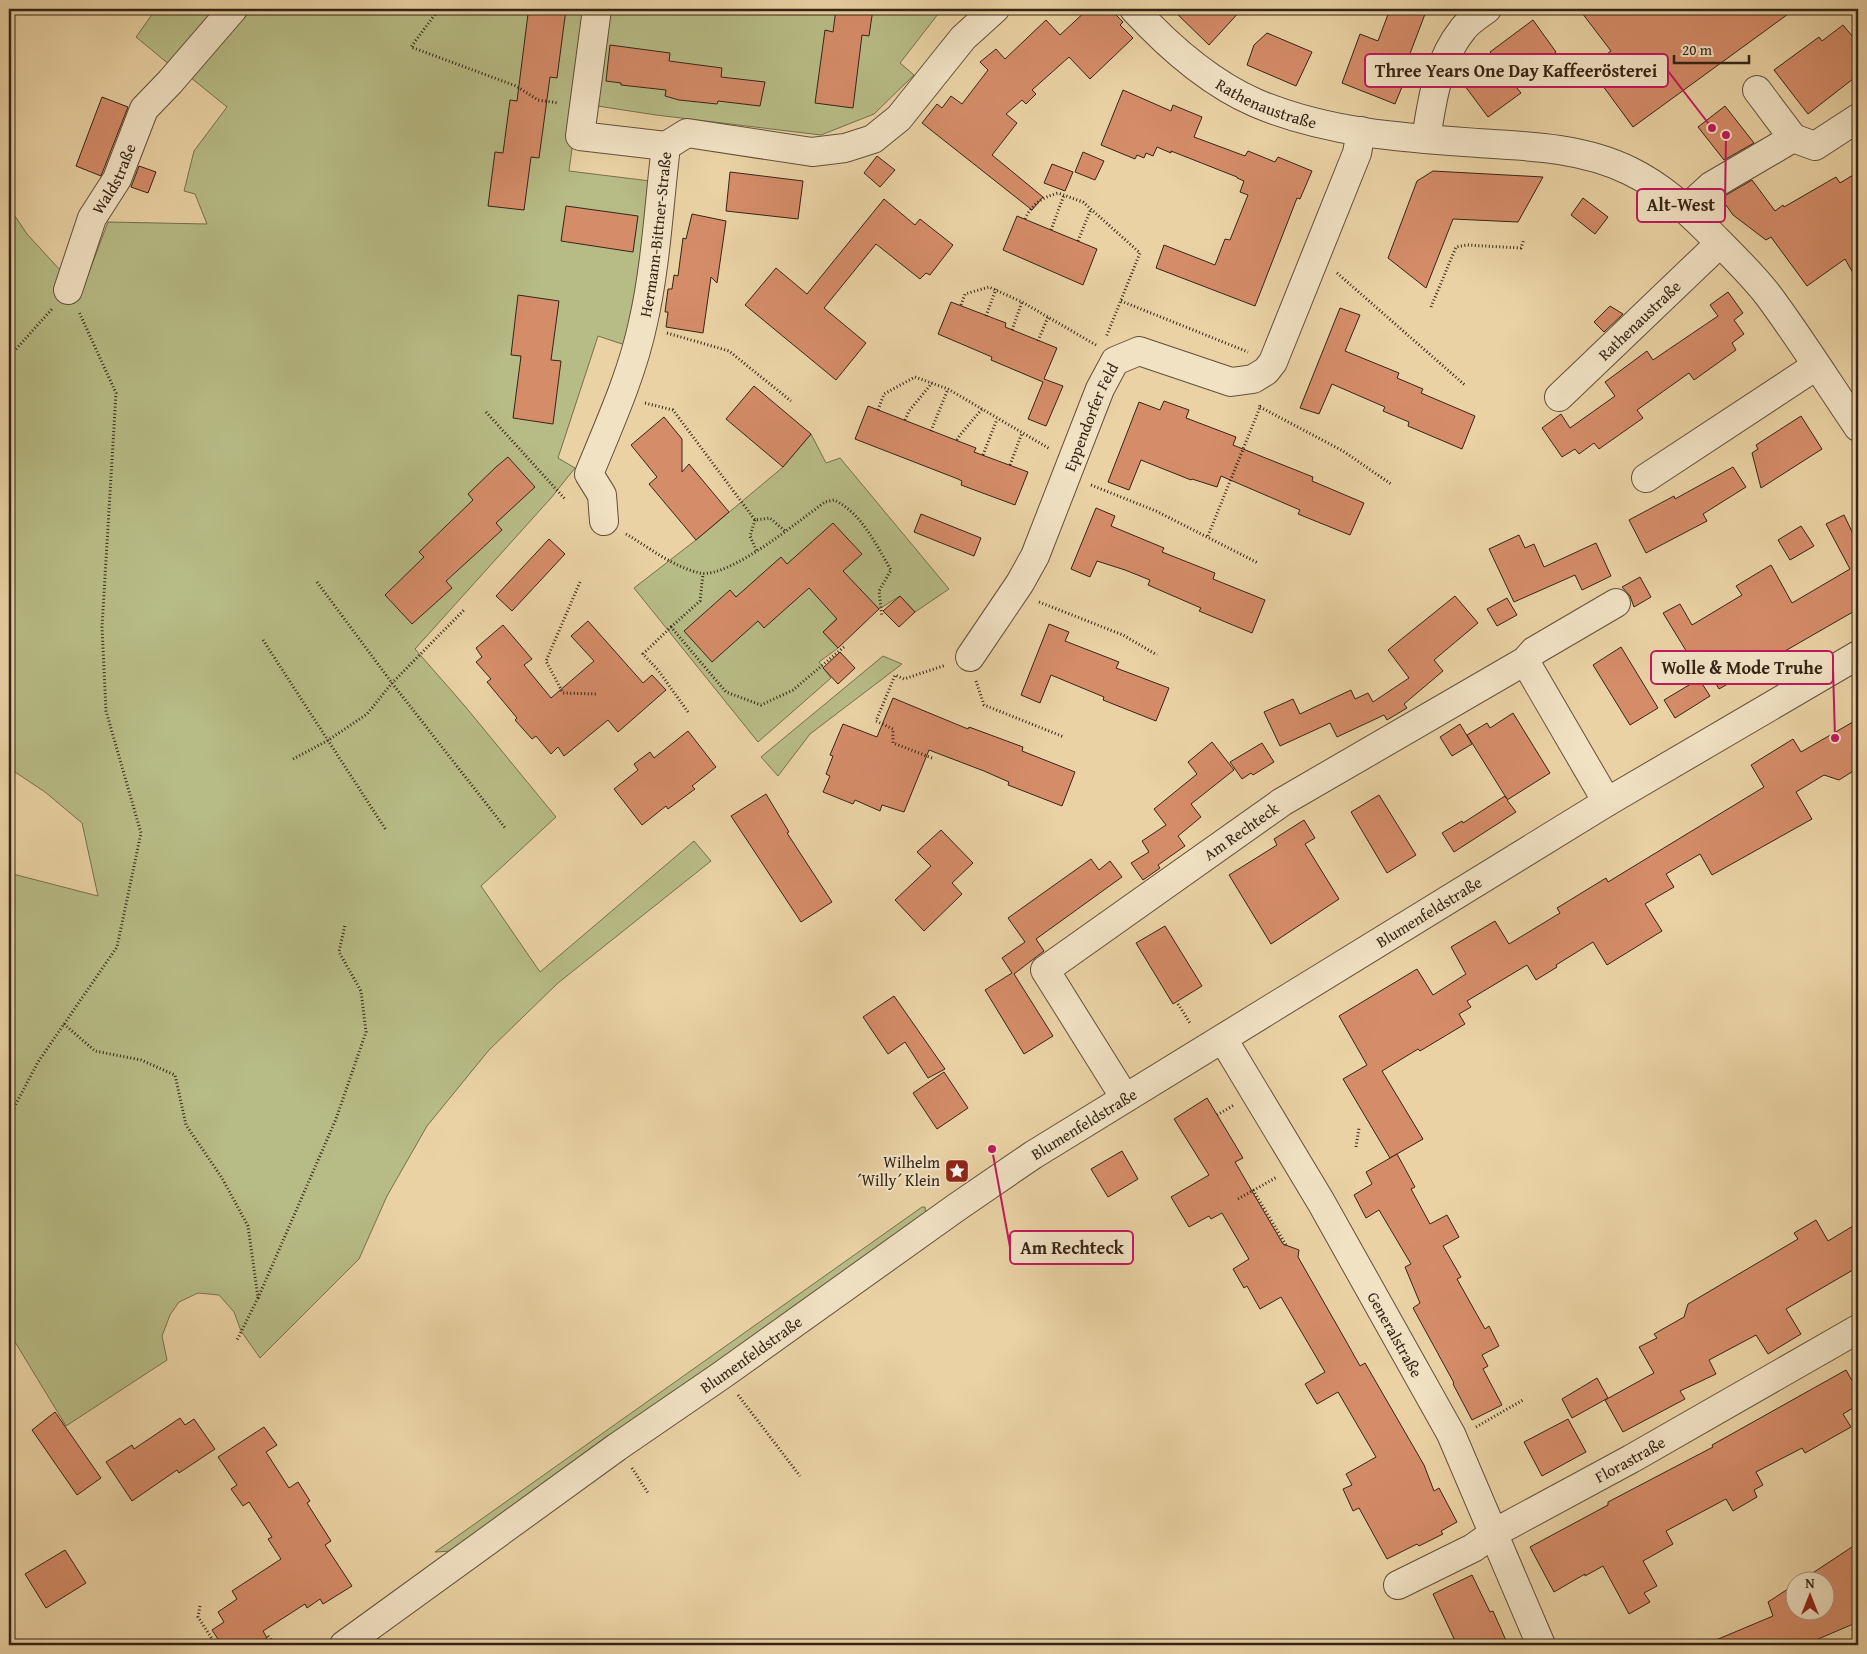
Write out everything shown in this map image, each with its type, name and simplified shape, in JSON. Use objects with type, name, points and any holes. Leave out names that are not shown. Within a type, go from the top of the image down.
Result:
[{"type":"street","name":"Waldstraße","points":[[68,290],[92,218],[117,179],[144,109],[233,9]]},
{"type":"street","points":[[596,9],[580,136],[666,146]]},
{"type":"street","name":"Hermann-Bittner-Straße","points":[[604,521],[602,495],[588,474],[620,397],[643,326],[648,300],[666,146],[687,133],[812,152],[845,148],[873,139],[899,118],[963,38],[995,9]]},
{"type":"street","name":"Rathenaustraße","points":[[1134,9],[1157,34],[1215,80],[1255,103],[1297,118],[1361,131],[1426,139],[1533,146],[1569,151],[1595,158],[1635,174],[1686,209],[1767,294],[1858,427]]},
{"type":"street","points":[[1426,139],[1435,86],[1447,54],[1463,28],[1487,9]]},
{"type":"street","points":[[1757,90],[1793,138],[1815,146],[1858,118]]},
{"type":"street","points":[[1253,379],[1266,371],[1273,362],[1357,153],[1361,131]]},
{"type":"street","points":[[1686,209],[1711,186],[1793,138]]},
{"type":"street","name":"Rathenaustraße","points":[[1559,397],[1720,243]]},
{"type":"street","name":"Eppendorfer Feld","points":[[970,658],[1036,556],[1100,389],[1109,355],[1139,351],[1231,382],[1253,379]]},
{"type":"street","points":[[1646,478],[1816,366]]},
{"type":"street","name":"Am Rechteck","points":[[1125,1098],[1045,970],[1282,802],[1525,661],[1534,651],[1616,603]]},
{"type":"street","name":"Blumenfeldstraße","points":[[344,1645],[469,1553],[1033,1155],[1607,802],[1858,654]]},
{"type":"street","points":[[1525,661],[1607,802]]},
{"type":"street","name":"Generalstraße","points":[[1223,1039],[1342,1240],[1453,1439],[1541,1645]]},
{"type":"street","name":"Florastraße","points":[[1398,1585],[1473,1548],[1494,1533],[1631,1459],[1858,1329]]},
{"type":"path","points":[[439,9],[411,47],[516,86],[538,100],[584,107]]},
{"type":"path","points":[[961,306],[965,294],[989,287],[996,289],[1048,317],[1109,355],[1120,301],[1140,253],[1083,202],[1058,193],[1030,208],[1025,220]]},
{"type":"path","points":[[1051,230],[1064,195]]},
{"type":"path","points":[[1078,241],[1090,209]]},
{"type":"path","points":[[1431,307],[1456,248],[1467,244],[1521,248],[1524,239]]},
{"type":"path","points":[[1313,264],[1338,273],[1466,386]]},
{"type":"path","points":[[986,316],[996,289]]},
{"type":"path","points":[[9,357],[68,290],[116,393],[102,627],[106,711],[141,833],[117,947],[38,1062],[9,1117]]},
{"type":"path","points":[[1120,301],[1273,362]]},
{"type":"path","points":[[1012,330],[1022,302]]},
{"type":"path","points":[[1038,341],[1048,317]]},
{"type":"path","points":[[643,326],[729,351],[791,401]]},
{"type":"path","points":[[878,410],[884,394],[915,377],[948,389],[1022,433],[1070,468],[1208,536],[1258,563]]},
{"type":"path","points":[[1208,536],[1260,407],[1253,379]]},
{"type":"path","points":[[905,420],[909,411],[932,383]]},
{"type":"path","points":[[931,431],[948,389]]},
{"type":"path","points":[[620,397],[673,410],[755,520]]},
{"type":"path","points":[[1260,407],[1343,451],[1390,484]]},
{"type":"path","points":[[957,440],[960,434],[982,410]]},
{"type":"path","points":[[486,412],[565,499]]},
{"type":"path","points":[[983,455],[997,419]]},
{"type":"path","points":[[1010,465],[1022,433]]},
{"type":"path","points":[[604,521],[675,564],[702,574],[730,567],[757,552],[825,502],[834,500],[844,504],[867,529],[892,570],[879,591],[882,617]]},
{"type":"path","points":[[755,520],[770,518],[785,530]]},
{"type":"path","points":[[755,520],[750,536],[757,552]]},
{"type":"path","points":[[688,712],[658,670],[643,654],[700,601],[702,574]]},
{"type":"path","points":[[317,582],[392,683],[506,829]]},
{"type":"path","points":[[580,582],[546,661],[563,693],[598,694]]},
{"type":"path","points":[[1014,592],[1123,635],[1157,655]]},
{"type":"path","points":[[293,758],[327,741],[367,714],[392,683],[464,610]]},
{"type":"path","points":[[671,627],[726,692],[761,705],[793,690],[844,648]]},
{"type":"path","points":[[263,640],[386,830]]},
{"type":"path","points":[[932,758],[893,743],[893,729],[876,721],[895,675],[904,679],[970,658],[984,705],[1064,737]]},
{"type":"path","points":[[237,1340],[258,1298],[336,1119],[366,1032],[361,991],[339,952],[345,925]]},
{"type":"path","points":[[1178,1004],[1190,1023]]},
{"type":"path","points":[[64,1024],[95,1051],[141,1060],[175,1076],[186,1125],[222,1178],[248,1226],[258,1298]]},
{"type":"path","points":[[1356,1147],[1359,1128]]},
{"type":"path","points":[[1238,1199],[1298,1165]]},
{"type":"path","points":[[1253,1190],[1286,1245]]},
{"type":"path","points":[[722,1375],[800,1476]]},
{"type":"path","points":[[1453,1439],[1523,1400]]},
{"type":"path","points":[[200,1606],[198,1617],[216,1645]]},
{"type":"path","points":[[268,1636],[274,1645]]},
{"type":"green space","points":[[156,9],[217,9],[170,65],[136,37]]},
{"type":"green space","points":[[246,9],[942,9],[900,63],[914,75],[874,114],[821,135],[656,115],[578,103],[569,171],[650,181],[635,299],[625,345],[598,336],[558,458],[575,468],[551,498],[415,649],[464,705],[556,817],[481,886],[540,972],[694,841],[711,861],[558,983],[489,1050],[427,1126],[387,1196],[359,1259],[260,1358],[241,1331],[234,1312],[219,1295],[198,1293],[179,1302],[170,1315],[162,1336],[167,1360],[66,1426],[9,1332],[9,873],[98,896],[82,823],[45,792],[9,768],[9,219],[15,216],[27,234],[61,271],[61,291],[80,296],[108,222],[207,224],[195,194],[184,191],[194,151],[227,107],[190,77]]},
{"type":"green space","points":[[811,434],[826,463],[840,458],[949,589],[915,612],[900,596],[879,609],[863,593],[823,632],[838,648],[819,662],[831,678],[758,742],[634,588],[696,540],[783,467]]},
{"type":"green space","points":[[883,656],[902,664],[810,734],[778,776],[761,757]]},
{"type":"green space","points":[[922,1207],[925,1207],[926,1215],[452,1551],[435,1552]]},
{"type":"building","points":[[537,9],[566,9],[557,78],[550,77],[539,158],[531,157],[524,210],[488,206],[495,152],[503,153],[510,100],[517,101],[528,14],[536,14]]},
{"type":"building","points":[[836,9],[873,9],[869,36],[862,35],[853,108],[815,103],[825,30],[833,32]]},
{"type":"building","points":[[1088,9],[1110,9],[1123,22],[1120,25],[1133,38],[1090,79],[1069,57],[1032,90],[1036,94],[1026,104],[1022,100],[1006,114],[1017,123],[992,155],[1043,197],[1032,210],[922,123],[937,104],[942,108],[951,96],[962,104],[988,70],[980,62],[996,49],[1005,59],[1046,20],[1060,35]]},
{"type":"building","points":[[1172,9],[1242,9],[1209,45]]},
{"type":"building","points":[[1390,9],[1410,9],[1425,14],[1400,80],[1404,82],[1395,104],[1342,83],[1360,34],[1378,41]]},
{"type":"building","points":[[1579,9],[1795,9],[1633,127],[1589,67],[1611,51]]},
{"type":"building","points":[[1533,20],[1556,52],[1513,83],[1521,93],[1488,117],[1459,78]]},
{"type":"building","points":[[1843,25],[1858,43],[1858,75],[1808,114],[1774,70],[1819,37],[1822,41]]},
{"type":"building","points":[[1267,33],[1312,52],[1296,86],[1247,65],[1254,45]]},
{"type":"building","points":[[610,45],[670,53],[669,61],[722,68],[721,77],[765,82],[760,106],[718,101],[717,104],[679,100],[665,96],[666,90],[621,85],[621,83],[606,81]]},
{"type":"building","points":[[1123,90],[1171,111],[1173,105],[1202,117],[1194,137],[1245,156],[1248,151],[1275,162],[1278,157],[1312,171],[1300,199],[1297,198],[1255,306],[1156,268],[1164,245],[1215,265],[1225,239],[1230,240],[1248,195],[1240,192],[1244,181],[1237,177],[1171,151],[1171,153],[1157,147],[1153,156],[1146,153],[1144,158],[1137,155],[1135,159],[1101,145]]},
{"type":"building","points":[[102,97],[128,107],[101,176],[76,166]]},
{"type":"building","points":[[1725,106],[1754,143],[1724,160],[1698,127]]},
{"type":"building","points":[[1083,152],[1104,161],[1095,180],[1075,172]]},
{"type":"building","points":[[877,156],[895,170],[880,187],[864,173]]},
{"type":"building","points":[[1052,164],[1073,172],[1065,191],[1044,183]]},
{"type":"building","points":[[139,166],[156,172],[148,193],[131,187]]},
{"type":"building","points":[[1433,171],[1543,177],[1518,222],[1453,219],[1426,288],[1388,258],[1417,181]]},
{"type":"building","points":[[730,172],[803,181],[798,219],[726,211]]},
{"type":"building","points":[[1858,172],[1858,282],[1845,259],[1807,286],[1771,237],[1766,240],[1733,215],[1721,198],[1752,180],[1775,211],[1836,177],[1840,183]]},
{"type":"building","points":[[1583,198],[1608,217],[1595,234],[1571,215]]},
{"type":"building","points":[[884,199],[915,225],[920,219],[953,245],[930,275],[926,273],[920,279],[876,244],[824,308],[866,343],[836,380],[745,305],[776,268],[807,294]]},
{"type":"building","points":[[566,206],[638,216],[633,252],[561,241]]},
{"type":"building","points":[[692,214],[726,221],[717,283],[711,277],[703,333],[666,327],[668,312],[665,312],[668,289],[672,289],[674,275],[678,276],[683,238],[686,239]]},
{"type":"building","points":[[1017,216],[1097,249],[1083,285],[1003,250]]},
{"type":"building","points":[[1728,292],[1743,313],[1734,320],[1744,334],[1732,343],[1736,350],[1694,380],[1689,373],[1637,410],[1643,418],[1599,449],[1594,443],[1579,454],[1575,449],[1562,457],[1542,428],[1561,414],[1570,428],[1615,396],[1605,382],[1647,351],[1653,360],[1718,316],[1710,305]]},
{"type":"building","points":[[518,295],[559,301],[551,360],[561,361],[553,424],[513,418],[521,356],[511,355]]},
{"type":"building","points":[[951,302],[1006,323],[1005,327],[1057,348],[1044,379],[1063,386],[1046,426],[1028,419],[1043,382],[991,360],[992,357],[938,334]]},
{"type":"building","points":[[1610,306],[1623,314],[1604,332],[1594,322]]},
{"type":"building","points":[[1340,308],[1360,315],[1345,351],[1399,373],[1397,378],[1423,389],[1421,393],[1475,416],[1462,449],[1408,426],[1409,422],[1383,411],[1385,407],[1332,384],[1319,414],[1300,408]]},
{"type":"building","points":[[754,386],[811,434],[783,467],[726,419]]},
{"type":"building","points":[[1164,401],[1189,410],[1186,418],[1236,437],[1233,445],[1313,477],[1312,481],[1364,503],[1350,535],[1298,514],[1300,510],[1221,476],[1217,487],[1191,480],[1141,460],[1129,490],[1108,482],[1139,402],[1160,410]]},
{"type":"building","points":[[868,406],[976,448],[974,452],[1028,472],[1015,505],[961,485],[962,481],[958,479],[855,439]]},
{"type":"building","points":[[1801,416],[1822,449],[1761,488],[1752,453],[1758,449],[1756,445]]},
{"type":"building","points":[[664,417],[682,439],[682,472],[689,464],[729,512],[696,540],[649,484],[657,477],[631,445]]},
{"type":"building","points":[[508,457],[535,487],[496,523],[502,530],[446,581],[452,588],[412,624],[385,595],[424,557],[419,552],[473,500],[468,494]]},
{"type":"building","points":[[1733,467],[1746,487],[1703,514],[1707,521],[1646,553],[1629,520],[1674,496],[1675,499]]},
{"type":"building","points":[[1096,508],[1115,516],[1111,526],[1164,548],[1162,552],[1215,573],[1213,579],[1265,600],[1252,633],[1199,611],[1201,608],[1148,585],[1150,580],[1125,570],[1097,561],[1090,577],[1071,569]]},
{"type":"building","points":[[921,514],[981,538],[974,556],[914,532]]},
{"type":"building","points":[[1844,515],[1858,544],[1858,609],[1719,689],[1704,663],[1696,667],[1663,613],[1680,604],[1692,625],[1742,595],[1736,586],[1771,565],[1792,603],[1850,569],[1826,524]]},
{"type":"building","points":[[833,523],[862,554],[843,571],[879,609],[838,648],[823,632],[837,619],[809,588],[764,628],[758,621],[712,662],[684,631],[730,590],[736,597],[781,557],[787,564]]},
{"type":"building","points":[[1801,526],[1814,546],[1790,560],[1778,540]]},
{"type":"building","points":[[1519,535],[1525,548],[1534,544],[1544,567],[1596,543],[1611,576],[1582,590],[1575,575],[1514,602],[1489,549]]},
{"type":"building","points":[[549,539],[565,554],[512,611],[496,596]]},
{"type":"building","points":[[1640,577],[1651,597],[1634,607],[1630,596],[1622,587]]},
{"type":"building","points":[[900,596],[915,612],[899,627],[883,611]]},
{"type":"building","points":[[1455,596],[1478,623],[1434,660],[1443,671],[1404,704],[1407,708],[1387,720],[1384,715],[1337,737],[1330,723],[1280,746],[1264,712],[1293,699],[1300,714],[1351,690],[1355,699],[1368,693],[1373,702],[1409,678],[1388,650]]},
{"type":"building","points":[[1507,598],[1517,615],[1497,626],[1487,609]]},
{"type":"building","points":[[588,621],[643,683],[652,675],[666,690],[618,732],[608,720],[564,756],[558,747],[551,754],[536,736],[532,739],[515,720],[517,718],[487,682],[491,679],[476,662],[482,657],[476,648],[503,625],[532,659],[524,665],[551,698],[594,661],[571,636]]},
{"type":"building","points":[[1049,624],[1069,632],[1065,641],[1119,662],[1116,668],[1169,688],[1156,721],[1103,700],[1104,697],[1051,675],[1040,703],[1021,695]]},
{"type":"building","points":[[1621,647],[1658,708],[1630,725],[1593,665]]},
{"type":"building","points":[[840,652],[855,668],[838,684],[823,668]]},
{"type":"building","points":[[1699,679],[1710,696],[1675,718],[1664,700]]},
{"type":"building","points":[[893,698],[968,729],[969,727],[1023,747],[1022,751],[1075,772],[1062,806],[1008,785],[1009,782],[984,771],[929,750],[904,812],[882,805],[880,811],[855,800],[853,804],[823,792],[830,776],[826,774],[833,756],[830,755],[843,724],[877,737]]},
{"type":"building","points":[[1513,713],[1550,773],[1507,800],[1516,812],[1454,852],[1442,833],[1462,821],[1463,823],[1505,796],[1507,799],[1467,735],[1487,723],[1490,728]]},
{"type":"building","points":[[1858,719],[1858,768],[1839,780],[1824,775],[1796,792],[1812,819],[1712,875],[1700,854],[1666,874],[1674,887],[1645,904],[1662,931],[1607,965],[1593,942],[1536,980],[1527,965],[1467,1001],[1471,1007],[1459,1014],[1465,1024],[1382,1071],[1423,1139],[1390,1158],[1343,1079],[1367,1065],[1339,1016],[1417,969],[1433,995],[1466,974],[1451,947],[1495,921],[1509,944],[1560,913],[1557,908],[1606,878],[1608,882],[1764,787],[1751,765],[1793,739],[1801,752]]},
{"type":"building","points":[[1460,724],[1472,744],[1452,756],[1440,737]]},
{"type":"building","points":[[688,731],[716,767],[692,786],[695,789],[668,809],[666,806],[642,825],[614,789],[638,770],[634,764],[650,752],[654,758]]},
{"type":"building","points":[[1212,742],[1234,770],[1191,804],[1201,817],[1178,836],[1185,846],[1158,865],[1160,868],[1143,880],[1131,863],[1149,852],[1142,841],[1166,825],[1154,809],[1197,774],[1188,762]]},
{"type":"building","points":[[1262,743],[1274,762],[1253,775],[1251,773],[1242,779],[1230,762]]},
{"type":"building","points":[[766,794],[789,832],[787,833],[832,902],[801,922],[731,816]]},
{"type":"building","points":[[1379,795],[1416,855],[1387,873],[1351,812]]},
{"type":"building","points":[[1304,820],[1315,838],[1305,844],[1339,899],[1271,944],[1229,875],[1277,845],[1274,839]]},
{"type":"building","points":[[941,830],[973,863],[952,883],[962,894],[924,931],[895,900],[931,866],[917,852]]},
{"type":"building","points":[[1091,859],[1099,870],[1110,861],[1122,877],[1036,939],[1044,951],[1014,974],[1053,1036],[1024,1054],[985,990],[1012,973],[1002,958],[1025,942],[1008,918]]},
{"type":"building","points":[[1165,926],[1202,986],[1173,1004],[1136,943]]},
{"type":"building","points":[[894,996],[945,1069],[928,1078],[905,1042],[888,1054],[863,1017]]},
{"type":"building","points":[[944,1072],[968,1108],[937,1129],[913,1093]]},
{"type":"building","points":[[1207,1098],[1243,1158],[1235,1162],[1283,1244],[1299,1250],[1298,1257],[1360,1366],[1365,1363],[1424,1465],[1434,1491],[1439,1488],[1457,1522],[1441,1531],[1443,1534],[1387,1559],[1359,1508],[1353,1511],[1343,1489],[1352,1485],[1346,1474],[1376,1457],[1338,1392],[1317,1404],[1305,1384],[1325,1372],[1281,1297],[1260,1309],[1247,1286],[1244,1288],[1233,1269],[1249,1259],[1222,1213],[1211,1219],[1209,1216],[1189,1227],[1171,1197],[1209,1175],[1174,1119]]},
{"type":"building","points":[[1122,1151],[1138,1179],[1108,1197],[1091,1169]]},
{"type":"building","points":[[1397,1154],[1415,1187],[1411,1189],[1430,1224],[1447,1215],[1459,1237],[1443,1246],[1461,1277],[1457,1279],[1485,1329],[1489,1326],[1499,1346],[1482,1355],[1488,1366],[1483,1369],[1502,1405],[1472,1420],[1413,1308],[1420,1303],[1405,1267],[1411,1264],[1379,1210],[1366,1218],[1354,1195],[1372,1184],[1366,1172]]},
{"type":"building","points":[[1816,1220],[1828,1241],[1858,1223],[1858,1267],[1786,1309],[1801,1334],[1768,1354],[1756,1335],[1709,1360],[1716,1374],[1680,1391],[1685,1399],[1623,1432],[1605,1400],[1654,1373],[1639,1347],[1657,1338],[1654,1334],[1684,1317],[1688,1304],[1798,1239],[1794,1233]]},
{"type":"building","points":[[1846,1370],[1858,1391],[1858,1405],[1843,1414],[1851,1427],[1805,1453],[1802,1448],[1756,1472],[1763,1485],[1754,1490],[1757,1497],[1733,1511],[1726,1499],[1666,1531],[1673,1544],[1643,1561],[1657,1586],[1644,1593],[1650,1602],[1629,1614],[1603,1566],[1554,1592],[1530,1547],[1608,1505],[1608,1502],[1713,1447],[1712,1445]]},
{"type":"building","points":[[1597,1378],[1608,1398],[1572,1418],[1562,1399]]},
{"type":"building","points":[[55,1412],[101,1478],[77,1495],[32,1430]]},
{"type":"building","points":[[180,1418],[185,1425],[194,1419],[215,1449],[179,1473],[177,1470],[132,1501],[106,1462],[132,1445],[134,1449]]},
{"type":"building","points":[[1568,1419],[1586,1452],[1542,1476],[1524,1442]]},
{"type":"building","points":[[264,1427],[277,1445],[266,1452],[289,1488],[298,1482],[310,1501],[307,1503],[331,1541],[325,1545],[352,1586],[323,1604],[320,1599],[307,1608],[305,1604],[263,1631],[267,1638],[256,1645],[222,1645],[212,1630],[224,1622],[218,1612],[237,1599],[232,1591],[281,1559],[268,1539],[272,1537],[249,1502],[243,1506],[231,1489],[237,1485],[218,1457]]},
{"type":"building","points":[[1858,1543],[1858,1622],[1804,1645],[1704,1645],[1773,1616],[1768,1602],[1784,1592],[1784,1622],[1834,1622],[1834,1572],[1814,1572]]},
{"type":"building","points":[[65,1550],[86,1583],[46,1608],[25,1574]]},
{"type":"building","points":[[1472,1575],[1490,1612],[1493,1611],[1508,1645],[1457,1645],[1433,1594]]},
{"type":"place","name":"Three Years One Day Kaffeerösterei","points":[[1712,128]]},
{"type":"place","name":"Alt-West","points":[[1726,135]]},
{"type":"place","name":"Wolle & Mode Truhe","points":[[1835,738]]},
{"type":"place","name":"Am Rechteck","points":[[992,1149]]},
{"type":"place","name":"Wilhelm ´Willy´ Klein","points":[[957,1171]]}]
